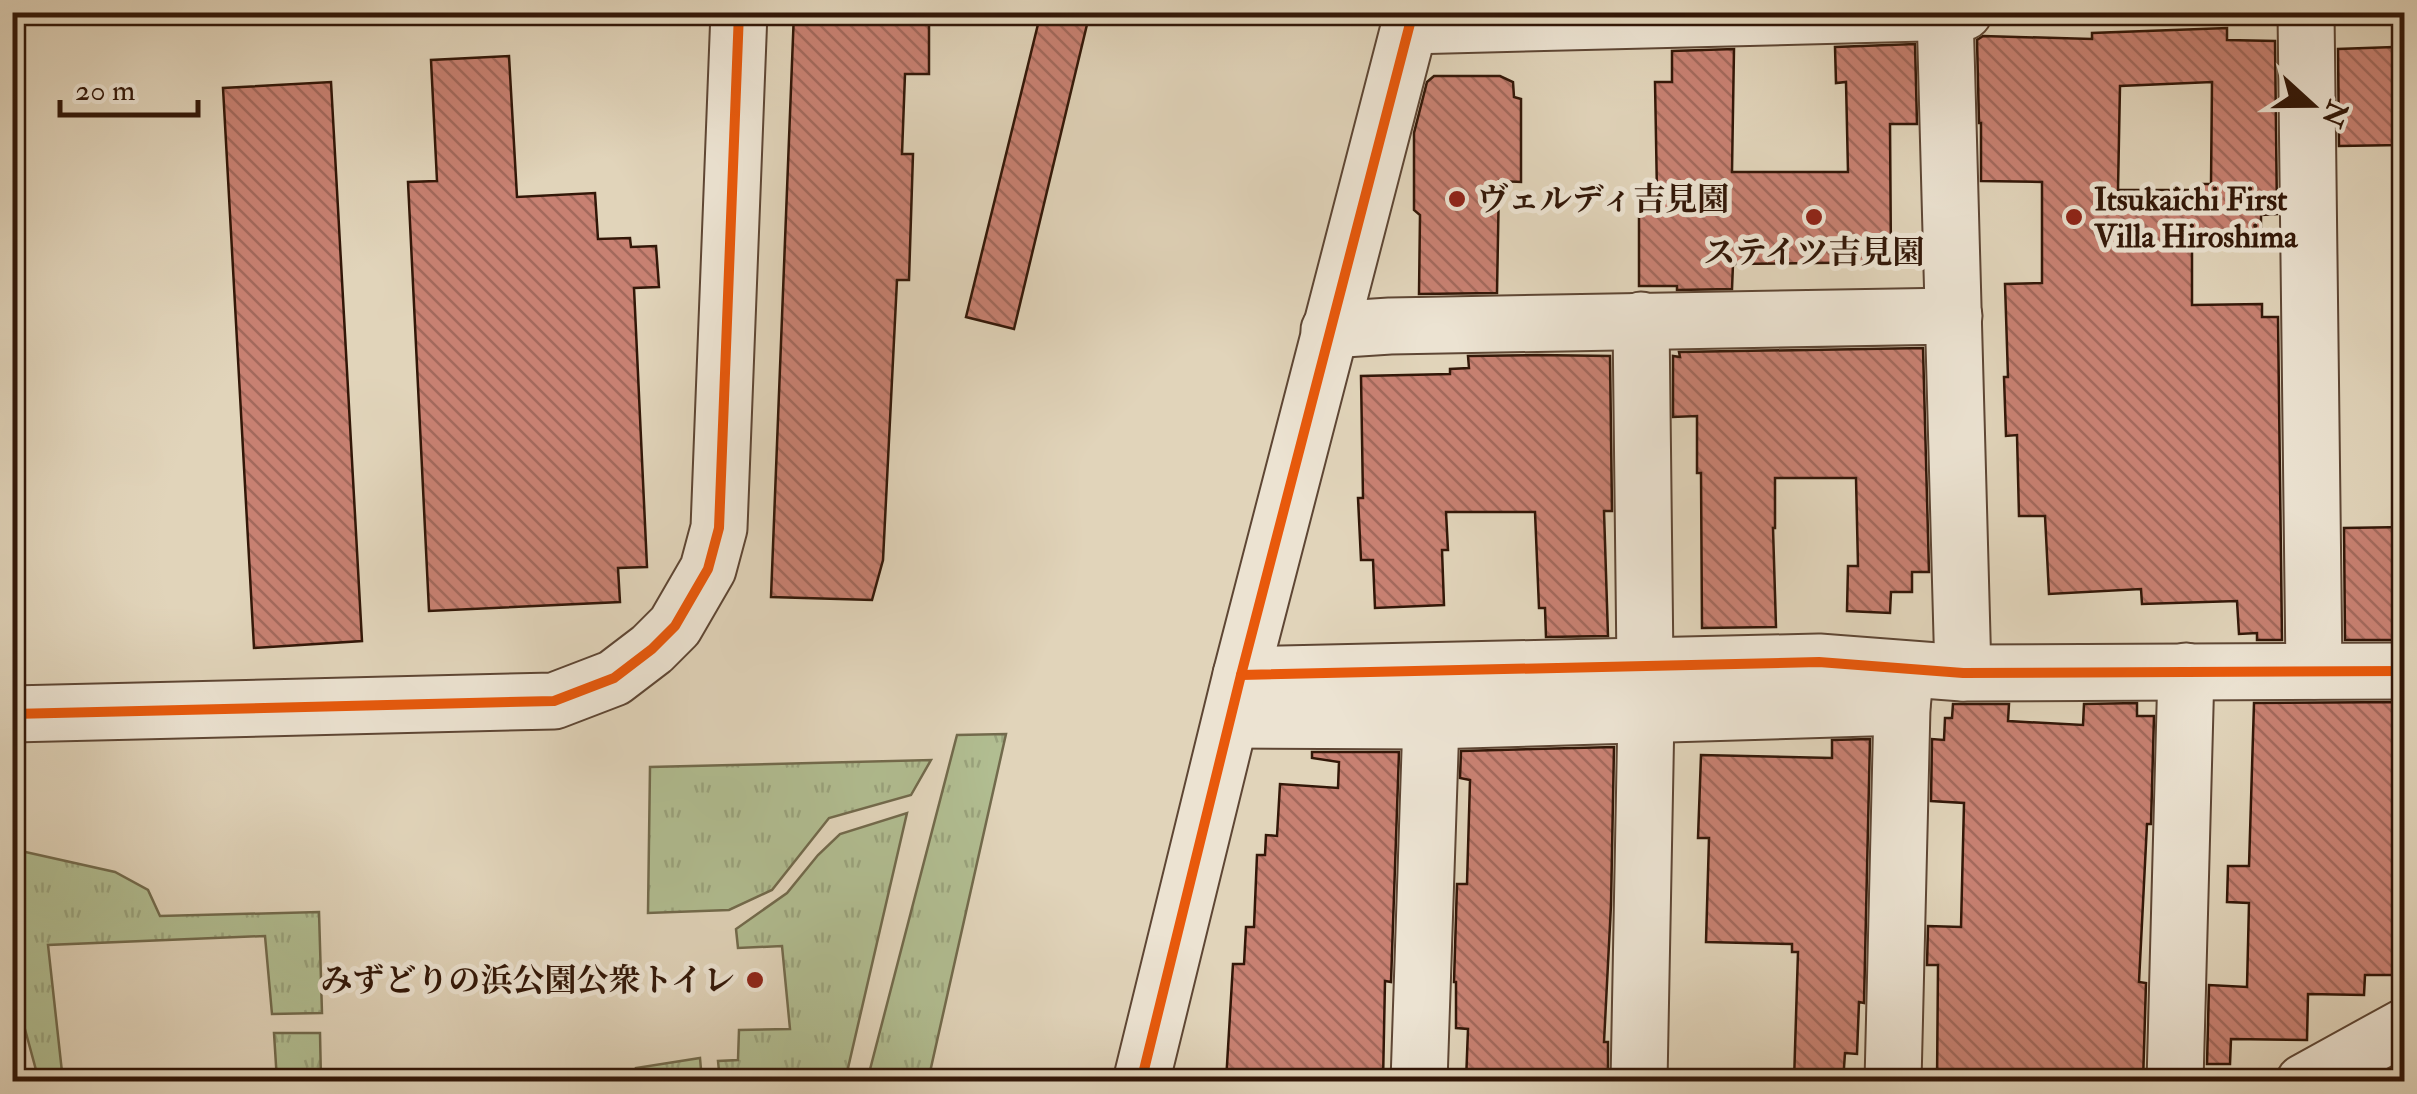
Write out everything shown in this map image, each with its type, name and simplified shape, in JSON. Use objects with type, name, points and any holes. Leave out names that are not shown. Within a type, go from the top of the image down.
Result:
[{"type":"street","points":[[12,714],[554,701],[614,678],[652,649],[675,626],[708,569],[719,528],[739,12]]},
{"type":"street","points":[[1141,1082],[1411,19],[1964,12]]},
{"type":"street","points":[[2306,12],[2314,670]]},
{"type":"street","points":[[1946,13],[1963,674]]},
{"type":"street","points":[[1329,330],[1641,320],[1954,316]]},
{"type":"street","points":[[1639,1082],[1646,689],[1641,320]]},
{"type":"street","points":[[2175,1082],[2186,671]]},
{"type":"street","points":[[1236,698],[1904,688],[1963,674],[2404,671]]},
{"type":"street","points":[[1892,1082],[1904,688]]},
{"type":"street","points":[[1236,698],[1431,720],[1646,689]]},
{"type":"street","points":[[1419,1082],[1431,720]]},
{"type":"street","points":[[2304,1082],[2404,1028]]},
{"type":"green space","points":[[1006,734],[928,1081],[867,1081],[957,735]]},
{"type":"green space","points":[[931,760],[911,795],[829,818],[772,890],[729,910],[648,913],[650,767]]},
{"type":"green space","name":"みずどりの浜公園公衆トイレ","points":[[907,813],[845,1081],[720,1081],[718,1061],[738,1060],[739,1030],[790,1029],[782,946],[738,948],[736,929],[787,893],[840,834]]},
{"type":"green space","points":[[12,849],[115,872],[148,890],[160,916],[319,912],[322,1013],[272,1014],[265,936],[48,945],[63,1081],[39,1081],[13,985]]},
{"type":"green space","points":[[274,1033],[320,1033],[321,1081],[277,1081]]},
{"type":"green space","points":[[700,1058],[702,1081],[637,1081],[636,1068]]},
{"type":"building","points":[[794,12],[929,12],[929,74],[905,74],[902,154],[913,154],[909,280],[897,280],[883,560],[872,600],[771,597]]},
{"type":"building","points":[[1041,12],[1090,12],[1014,329],[966,317]]},
{"type":"building","points":[[2227,28],[2227,40],[2275,41],[2277,214],[2261,215],[2261,235],[2192,236],[2192,305],[2262,304],[2262,317],[2278,317],[2282,640],[2257,640],[2257,633],[2239,634],[2237,601],[2142,604],[2141,589],[2049,594],[2045,516],[2019,516],[2017,435],[2006,436],[2005,284],[2042,283],[2042,182],[1981,181],[1977,40],[1983,36],[2092,39],[2092,33]],"holes":[[[2212,82],[2211,184],[2201,184],[2202,190],[2118,190],[2120,86]]]},
{"type":"building","points":[[1915,44],[1917,124],[1890,124],[1891,262],[1733,264],[1732,289],[1639,286],[1639,194],[1657,194],[1655,82],[1672,82],[1672,51],[1734,49],[1732,172],[1848,172],[1846,82],[1836,83],[1835,47]]},
{"type":"building","points":[[2393,47],[2394,70],[2400,69],[2402,145],[2339,146],[2338,49]]},
{"type":"building","points":[[509,56],[517,197],[595,193],[598,239],[630,238],[631,247],[656,246],[659,287],[634,288],[647,567],[618,568],[620,602],[429,611],[408,182],[437,181],[431,60]]},
{"type":"building","name":"ヴェルディ吉見園","points":[[1434,76],[1500,76],[1513,82],[1514,97],[1521,99],[1521,182],[1499,181],[1497,293],[1419,294],[1420,215],[1414,210],[1414,133],[1427,82]]},
{"type":"building","points":[[331,82],[362,641],[254,648],[223,88]]},
{"type":"building","points":[[1923,348],[1929,572],[1912,572],[1912,592],[1891,592],[1890,613],[1847,611],[1848,566],[1858,566],[1856,478],[1775,478],[1776,627],[1702,628],[1697,416],[1673,417],[1673,356],[1680,357],[1679,352]]},
{"type":"building","points":[[1468,356],[1610,356],[1612,511],[1604,511],[1608,636],[1546,637],[1545,608],[1539,608],[1535,512],[1446,512],[1448,550],[1442,550],[1444,605],[1375,608],[1373,560],[1361,560],[1361,376],[1450,374],[1450,369],[1469,368]]},
{"type":"building","points":[[2404,527],[2404,640],[2345,640],[2344,528]]},
{"type":"building","points":[[2404,702],[2404,975],[2365,975],[2364,995],[2308,994],[2307,1040],[2231,1039],[2230,1064],[2207,1064],[2209,985],[2247,987],[2249,903],[2227,902],[2228,866],[2249,866],[2254,703]]},
{"type":"building","points":[[2137,703],[2137,716],[2154,716],[2151,824],[2147,824],[2139,982],[2146,983],[2143,1082],[1937,1082],[1938,965],[1927,965],[1928,926],[1961,927],[1964,803],[1931,801],[1932,739],[1944,740],[1945,718],[1952,718],[1953,704],[2009,704],[2008,721],[2083,725],[2084,704]]},
{"type":"building","points":[[1870,739],[1864,1003],[1859,1002],[1857,1054],[1845,1053],[1843,1082],[1794,1082],[1798,952],[1792,952],[1792,944],[1706,942],[1709,838],[1698,838],[1701,755],[1832,758],[1832,740]]},
{"type":"building","points":[[1614,747],[1604,1042],[1608,1042],[1608,1082],[1466,1082],[1468,1029],[1456,1028],[1454,982],[1457,884],[1467,884],[1470,780],[1460,778],[1461,751]]},
{"type":"building","points":[[1312,752],[1399,752],[1391,982],[1385,981],[1383,1082],[1226,1082],[1233,964],[1244,964],[1246,927],[1254,927],[1257,855],[1265,855],[1266,835],[1277,836],[1280,784],[1338,788],[1339,762],[1312,758]]},
{"type":"cycle path","points":[[12,714],[554,701],[614,678],[652,649],[675,626],[708,569],[719,528],[739,12]]},
{"type":"cycle path","points":[[1141,1082],[1241,675],[1413,12]]},
{"type":"cycle path","points":[[1241,675],[1819,662],[1963,673],[2404,671]]},
{"type":"place","name":"ヴェルディ吉見園","points":[[1457,199]]},
{"type":"place","name":"ステイツ吉見園","points":[[1814,217]]},
{"type":"place","name":"Itsukaichi First Villa Hiroshima","points":[[2074,217]]},
{"type":"place","name":"みずどりの浜公園公衆トイレ","points":[[755,980]]}]
